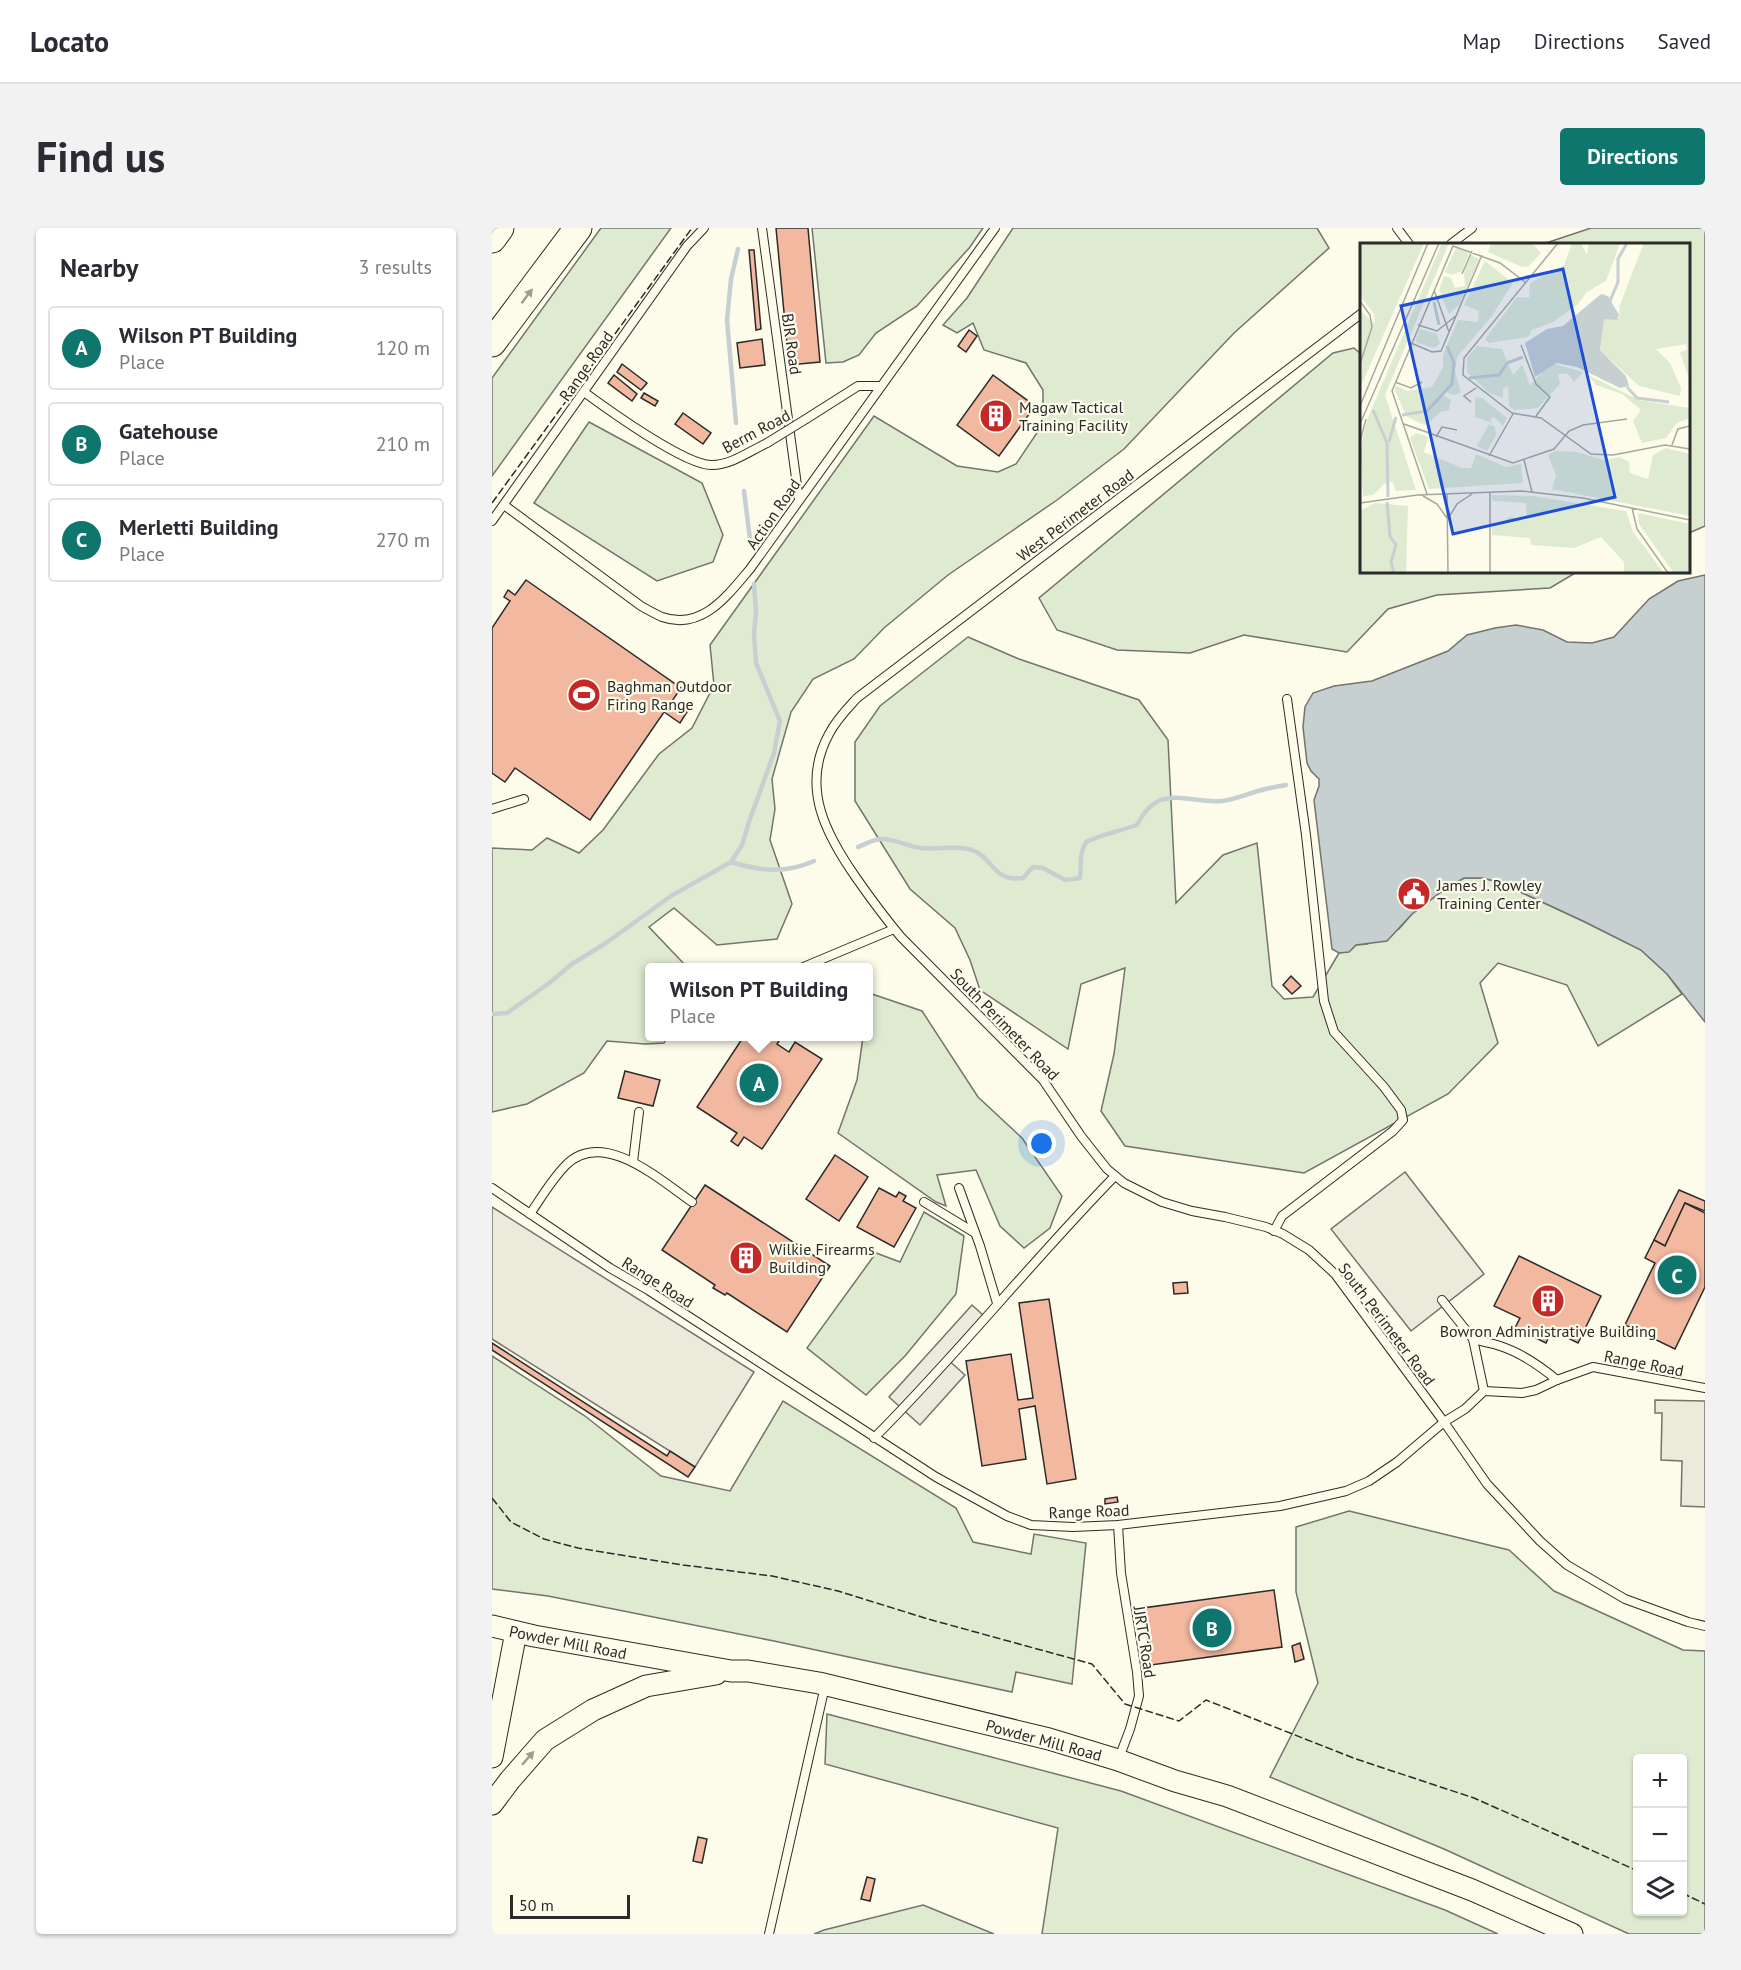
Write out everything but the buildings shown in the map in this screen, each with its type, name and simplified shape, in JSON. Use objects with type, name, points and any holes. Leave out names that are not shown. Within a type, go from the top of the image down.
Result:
[{"type":"highway","points":[[492,239],[500,228]]},
{"type":"highway","points":[[492,343],[578,228]]},
{"type":"main road","name":"Powder Mill Road","points":[[492,1626],[730,1671],[748,1671],[825,1685],[1049,1740],[1227,1796],[1472,1890],[1572,1934]]},
{"type":"main road","points":[[492,1758],[516,1632]]},
{"type":"main road","points":[[492,1804],[545,1740],[593,1710],[646,1686],[730,1671]]},
{"type":"lane","name":"Range Road","points":[[492,521],[687,246],[704,228]]},
{"type":"lane","name":"BJR Road","points":[[762,228],[799,500]]},
{"type":"lane","name":"Action Road","points":[[504,505],[641,606],[662,617],[679,621],[693,620],[708,613],[750,569],[995,228]]},
{"type":"lane","points":[[1397,228],[1408,243]]},
{"type":"lane","points":[[1452,243],[1472,228]]},
{"type":"lane","name":"West Perimeter Road","points":[[822,753],[837,720],[857,698],[1360,315]]},
{"type":"lane","name":"Berm Road","points":[[584,392],[673,452],[709,466],[725,464],[767,443],[858,386],[880,386]]},
{"type":"lane","points":[[1274,1231],[1282,1215],[1393,1131],[1403,1120],[1401,1110],[1384,1087],[1334,1032],[1323,1001],[1306,835],[1287,699]]},
{"type":"lane","name":"South Perimeter Road","points":[[822,753],[816,776],[822,819],[842,858],[894,929],[1044,1080],[1081,1137],[1107,1169],[1124,1183],[1162,1202],[1274,1231],[1300,1243],[1335,1274],[1487,1484],[1540,1541],[1567,1565],[1625,1599],[1705,1626]]},
{"type":"lane","points":[[492,808],[524,799]]},
{"type":"lane","points":[[813,963],[894,929]]},
{"type":"lane","points":[[633,1162],[639,1112]]},
{"type":"lane","points":[[530,1214],[565,1166],[578,1156],[602,1152],[633,1162],[692,1202]]},
{"type":"lane","points":[[874,1438],[1115,1176]]},
{"type":"lane","name":"Range Road","points":[[492,1188],[936,1477],[1007,1516],[1031,1525],[1073,1527],[1118,1525],[1280,1506],[1346,1491],[1369,1481],[1396,1462],[1444,1422],[1465,1409],[1484,1391],[1522,1393],[1536,1390],[1593,1367],[1705,1388]]},
{"type":"lane","points":[[959,1188],[997,1303]]},
{"type":"lane","points":[[924,1202],[975,1233]]},
{"type":"lane","points":[[1442,1300],[1473,1339],[1484,1391]]},
{"type":"lane","points":[[1473,1339],[1515,1352],[1540,1366],[1557,1380]]},
{"type":"lane","name":"JJRTC Road","points":[[1118,1525],[1121,1573],[1137,1672],[1138,1696],[1131,1730],[1118,1760]]},
{"type":"lane","points":[[769,1934],[825,1685]]},
{"type":"green space","points":[[601,228],[671,228],[492,476],[492,378]]},
{"type":"green space","points":[[812,228],[983,228],[970,247],[917,306],[876,333],[859,355],[843,362],[826,363]]},
{"type":"green space","points":[[1013,228],[1317,228],[1329,248],[1234,333],[1124,449],[1057,500],[948,575],[884,628],[854,659],[813,679],[791,712],[772,779],[775,809],[770,840],[792,904],[777,939],[717,945],[674,908],[649,927],[683,963],[645,963],[645,1041],[665,1041],[664,1043],[607,1041],[584,1073],[527,1104],[492,1112],[492,848],[532,850],[547,838],[579,853],[603,830],[659,754],[692,728],[714,685],[710,645],[874,416],[957,466],[998,472],[1016,464],[1043,424],[1043,390],[1026,363],[984,350],[973,323],[957,333],[943,325],[967,298]]},
{"type":"green space","points":[[1591,228],[1705,228],[1705,526],[1690,533],[1690,243],[1546,243]]},
{"type":"green space","points":[[1354,348],[1360,353],[1360,573],[1575,573],[1550,588],[1437,595],[1388,609],[1347,652],[1244,635],[1190,653],[1117,650],[1057,630],[1039,598],[1333,353]]},
{"type":"green space","points":[[589,422],[702,483],[723,535],[713,562],[657,581],[534,503]]},
{"type":"green space","points":[[968,637],[1019,659],[1139,700],[1168,740],[1176,903],[1223,855],[1257,843],[1272,986],[1284,999],[1313,997],[1339,953],[1349,951],[1356,945],[1367,944],[1399,929],[1412,914],[1464,878],[1483,878],[1501,883],[1641,950],[1667,974],[1682,994],[1598,1046],[1567,985],[1498,963],[1480,983],[1498,1043],[1448,1094],[1304,1173],[1125,1146],[1101,1111],[1114,1054],[1125,968],[1081,984],[1068,1049],[980,990],[970,960],[955,928],[910,889],[855,801],[855,742],[880,706]]},
{"type":"green space","points":[[873,994],[922,1011],[978,1097],[1022,1138],[1062,1196],[1050,1228],[1024,1248],[1000,1226],[976,1170],[937,1175],[946,1206],[936,1202],[838,1133],[857,1080],[862,1041],[873,1041]]},
{"type":"green space","points":[[924,1212],[964,1236],[956,1294],[905,1356],[866,1395],[807,1348],[876,1253],[900,1262]]},
{"type":"green space","points":[[492,1356],[585,1416],[661,1476],[730,1491],[783,1401],[956,1508],[973,1542],[1031,1554],[1034,1534],[1086,1543],[1072,1684],[1016,1672],[1012,1692],[548,1596],[492,1589]]},
{"type":"green space","points":[[1349,1511],[1509,1550],[1554,1591],[1683,1650],[1705,1651],[1705,1934],[1629,1934],[1444,1849],[1270,1777],[1318,1683],[1296,1592],[1296,1527]]},
{"type":"green space","points":[[827,1714],[1121,1791],[1445,1910],[1498,1934],[1042,1934],[1058,1828],[825,1764]]},
{"type":"green space","points":[[923,1905],[994,1934],[814,1934],[824,1930]]},
{"type":"shaded area","points":[[1705,575],[1705,1022],[1667,974],[1641,950],[1501,883],[1483,878],[1464,878],[1445,889],[1412,914],[1387,941],[1356,945],[1349,952],[1339,953],[1332,949],[1314,800],[1319,779],[1307,763],[1303,727],[1305,707],[1313,693],[1334,686],[1372,681],[1448,651],[1467,635],[1495,628],[1516,625],[1543,630],[1567,642],[1592,643],[1614,637],[1649,599],[1678,581]]},
{"type":"shaded area","points":[[1405,1172],[1484,1274],[1411,1331],[1331,1229]]},
{"type":"shaded area","points":[[492,1207],[754,1372],[695,1467],[492,1339]]},
{"type":"shaded area","points":[[972,1305],[983,1315],[945,1357],[965,1375],[920,1425],[889,1397]]},
{"type":"shaded area","points":[[1655,1400],[1705,1401],[1705,1507],[1681,1506],[1682,1461],[1661,1460],[1662,1413],[1655,1413]]},
{"type":"waterway","points":[[736,423],[727,320],[731,279],[738,249]]},
{"type":"waterway","points":[[744,491],[750,539]]},
{"type":"waterway","points":[[492,1014],[507,1013],[572,964],[606,943],[671,896],[731,862],[742,845],[774,753],[780,721],[756,663],[754,584]]},
{"type":"waterway","points":[[858,847],[874,840],[885,839],[921,848],[966,849],[985,858],[1005,876],[1023,878],[1033,867],[1043,868],[1065,880],[1080,878],[1081,856],[1086,842],[1137,825],[1146,811],[1155,803],[1175,798],[1227,800],[1286,785]]},
{"type":"waterway","points":[[731,862],[773,870],[793,868],[814,861]]},
{"type":"fence","points":[[492,503],[692,228]]},
{"type":"fence","points":[[492,1498],[511,1522],[544,1539],[578,1548],[683,1565],[772,1576],[838,1591],[928,1619],[1092,1664],[1125,1704],[1179,1721],[1206,1700],[1356,1759],[1474,1798],[1633,1869]]},
{"type":"fence","points":[[1687,1895],[1705,1904]]},
{"type":"place","name":"Magaw Tactical Training Facility","points":[[996,416]]},
{"type":"place","name":"Baghman Outdoor Firing Range","points":[[584,695]]},
{"type":"place","name":"James J. Rowley Training Center","points":[[1414,894]]},
{"type":"place","name":"Wilson PT Building","points":[[759,1083]]},
{"type":"place","name":"Wilkie Firearms Building","points":[[746,1258]]},
{"type":"place","name":"Merletti Building","points":[[1677,1275]]},
{"type":"place","name":"Bowron Administrative Building","points":[[1548,1301]]},
{"type":"place","name":"Gatehouse","points":[[1212,1628]]}]
